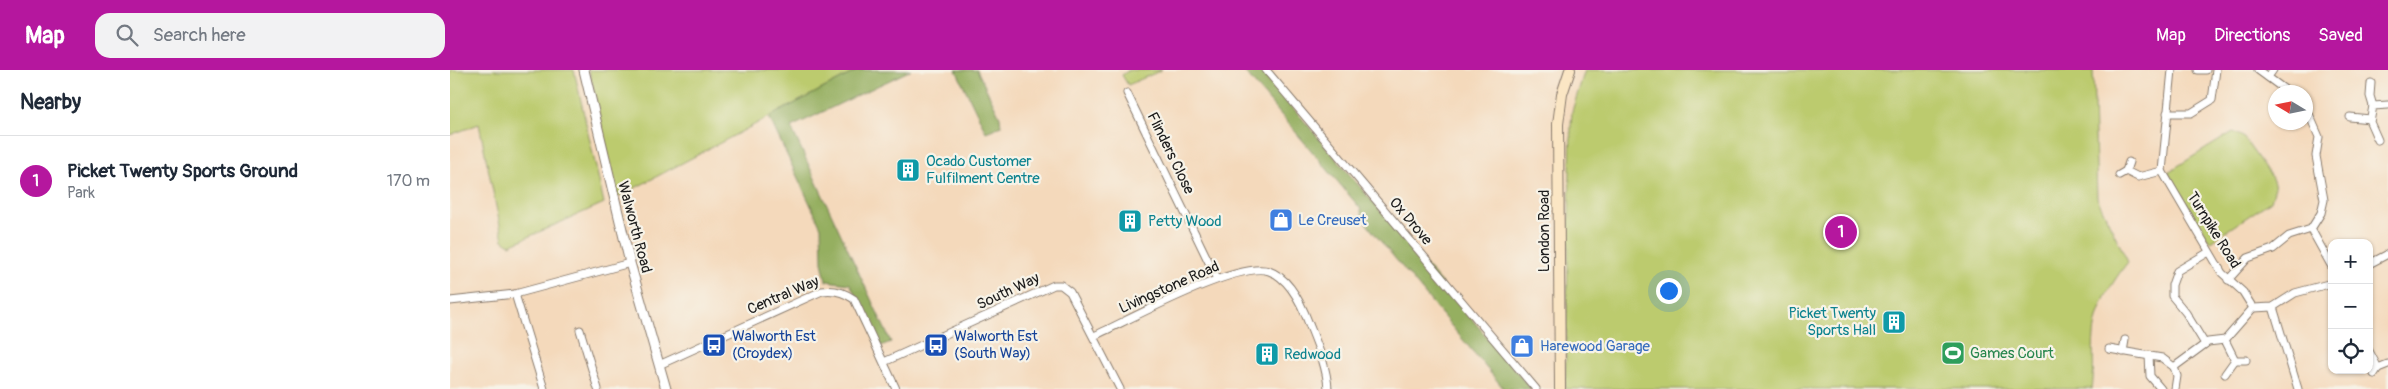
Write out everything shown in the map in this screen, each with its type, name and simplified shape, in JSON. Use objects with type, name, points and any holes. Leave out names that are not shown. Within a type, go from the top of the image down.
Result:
[{"type":"main road","name":"London Road","points":[[1560,389],[1558,124],[1569,71]]},
{"type":"street","name":"Walworth Road","points":[[584,70],[630,262],[666,389]]},
{"type":"street","name":"Ox Drove","points":[[1266,70],[1536,389]]},
{"type":"street","points":[[2126,171],[2138,177],[2162,171],[2172,70]]},
{"type":"street","points":[[2198,70],[2206,70]]},
{"type":"street","points":[[2167,113],[2191,113],[2212,100],[2216,70]]},
{"type":"street","points":[[2258,70],[2279,85]]},
{"type":"street","points":[[2268,77],[2273,70]]},
{"type":"street","points":[[2371,83],[2370,96],[2373,106],[2370,119],[2378,140]]},
{"type":"street","name":"Flinders Close","points":[[1127,93],[1217,279]]},
{"type":"street","points":[[2373,106],[2388,105]]},
{"type":"street","points":[[2350,117],[2370,119]]},
{"type":"street","points":[[2228,280],[2248,258],[2276,247],[2289,236],[2311,228],[2321,213],[2324,200],[2316,156],[2319,137],[2313,123]]},
{"type":"street","points":[[2119,175],[2126,171],[2129,162]]},
{"type":"street","name":"Turnpike Road","points":[[2162,171],[2209,252],[2228,280],[2243,292],[2254,308]]},
{"type":"street","points":[[2311,228],[2328,260]]},
{"type":"street","points":[[2204,344],[2186,313],[2173,298],[2171,292],[2177,271],[2209,252]]},
{"type":"street","points":[[2373,262],[2388,254]]},
{"type":"street","points":[[450,301],[515,294],[630,262]]},
{"type":"street","name":"Livingstone Road","points":[[1094,336],[1217,279],[1258,269],[1268,270],[1283,279],[1306,315],[1322,360],[1328,389]]},
{"type":"street","name":"South Way","points":[[884,362],[1054,285],[1061,285],[1070,292],[1120,389]]},
{"type":"street","points":[[2174,367],[2204,344],[2225,340],[2254,308],[2273,307],[2295,293],[2328,285]]},
{"type":"street","name":"Central Way","points":[[659,365],[822,291],[830,290],[847,294],[854,299],[896,389]]},
{"type":"street","points":[[515,294],[544,389]]},
{"type":"street","points":[[2273,307],[2298,389]]},
{"type":"street","points":[[580,330],[598,389]]},
{"type":"street","points":[[2122,352],[2125,340]]},
{"type":"street","points":[[2225,340],[2235,360]]},
{"type":"street","points":[[2109,349],[2165,359],[2174,367],[2177,379],[2175,389]]},
{"type":"street","points":[[2149,355],[2150,376],[2161,389]]},
{"type":"street","points":[[2235,360],[2246,360]]},
{"type":"street","points":[[2225,374],[2235,360]]},
{"type":"street","points":[[2373,362],[2376,371],[2388,364]]},
{"type":"green space","points":[[450,70],[574,70],[604,203],[510,245],[503,240],[479,124],[450,135]]},
{"type":"green space","points":[[589,70],[858,70],[618,197]]},
{"type":"green space","points":[[858,70],[911,70],[791,127],[891,342],[881,346],[850,284],[826,281],[822,262],[821,227],[769,117]]},
{"type":"green space","points":[[956,70],[977,70],[1000,117],[1001,126],[986,132]]},
{"type":"green space","points":[[1129,70],[1162,70],[1128,85],[1122,75]]},
{"type":"green space","points":[[1243,70],[1261,70],[1531,389],[1504,389],[1378,238],[1363,219],[1360,208]]},
{"type":"green space","points":[[1585,70],[2093,70],[2097,198],[2128,262],[2116,278],[2101,305],[2095,325],[2092,389],[1565,389],[1571,125],[1572,111]]},
{"type":"green space","points":[[2233,132],[2243,137],[2272,178],[2275,187],[2271,201],[2210,242],[2168,172]]},
{"type":"place","name":"Ocado Customer Fulfilment Centre","points":[[908,170]]},
{"type":"place","name":"Le Creuset","points":[[1281,220]]},
{"type":"place","name":"Petty Wood","points":[[1130,221]]},
{"type":"place","name":"Picket Twenty Sports Ground","points":[[1841,232]]},
{"type":"place","name":"Picket Twenty Sports Hall","points":[[1894,322]]},
{"type":"place","name":"Walworth Est (Croydex)","points":[[714,345]]},
{"type":"place","name":"Walworth Est (South Way)","points":[[936,345]]},
{"type":"place","name":"Harewood Garage","points":[[1522,346]]},
{"type":"place","name":"Games Court","points":[[1953,353]]},
{"type":"place","name":"Redwood","points":[[1267,354]]}]
